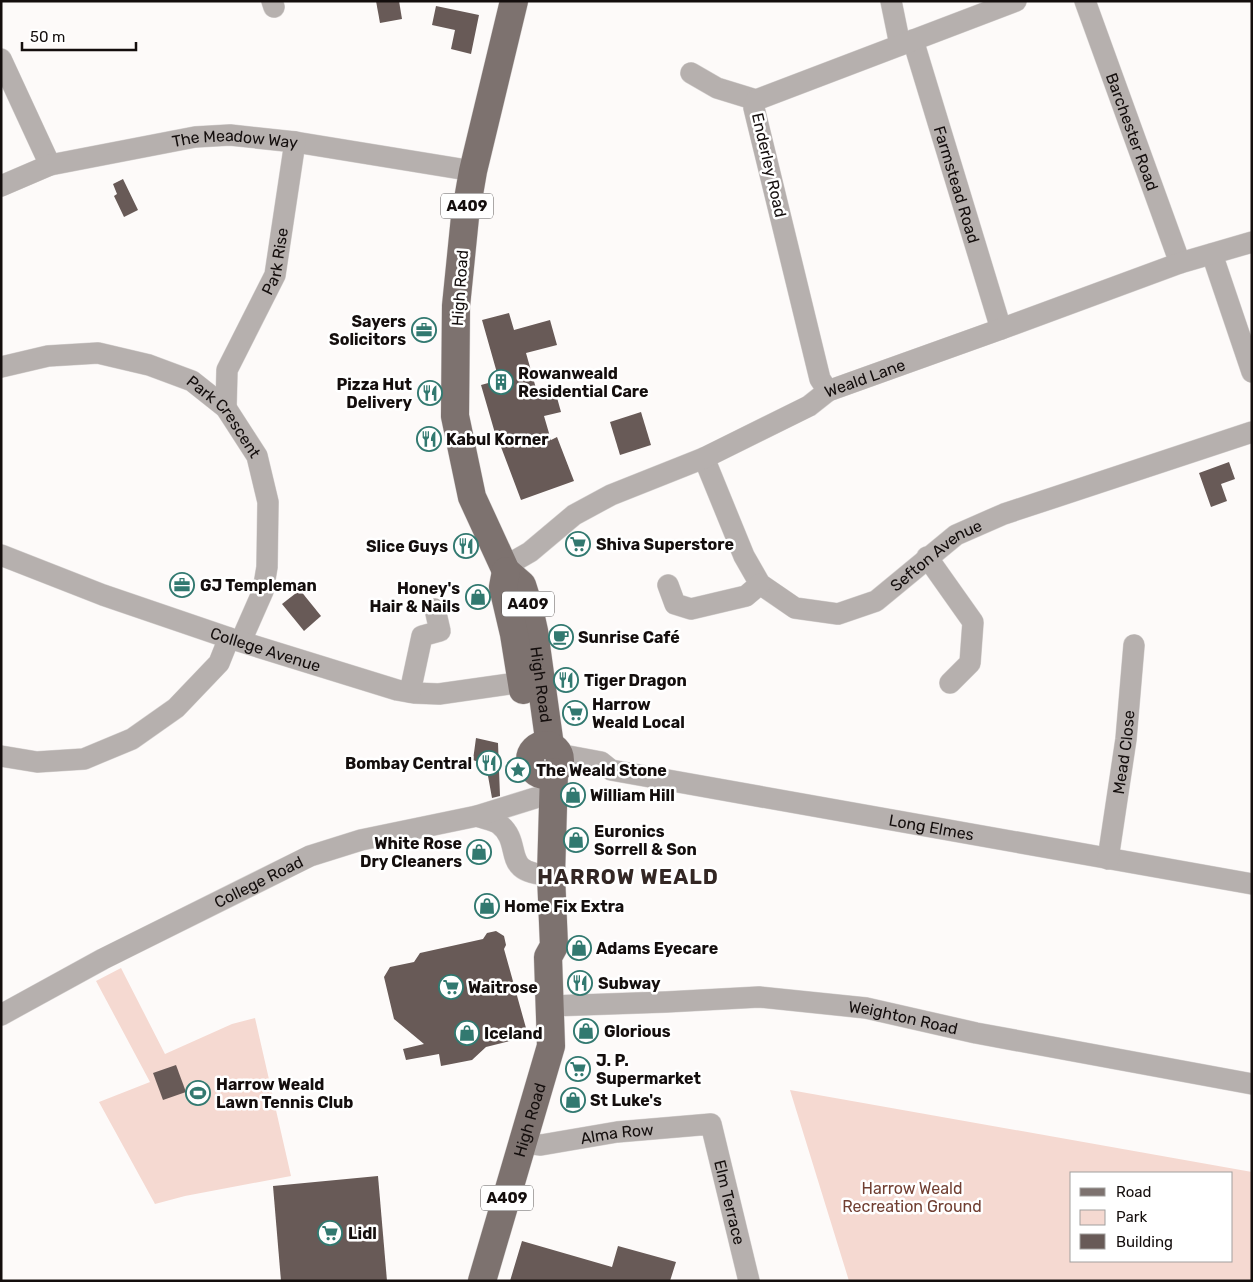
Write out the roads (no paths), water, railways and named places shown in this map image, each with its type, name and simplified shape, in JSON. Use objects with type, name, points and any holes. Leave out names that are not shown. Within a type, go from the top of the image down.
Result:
[{"type":"main road","name":"High Road","points":[[482,1281],[551,1046],[548,957],[540,947],[548,760],[531,681],[534,631],[522,585],[505,569],[472,497],[455,416],[456,306],[466,217],[473,171],[514,1]]},
{"type":"main road","name":"High Road","points":[[543,875],[535,798],[548,760]]},
{"type":"street","name":"Farmstead Road","points":[[891,1],[1001,329]]},
{"type":"street","points":[[906,43],[1016,1]]},
{"type":"street","name":"Barchester Road","points":[[1085,1],[1180,263]]},
{"type":"street","name":"Enderley Road","points":[[828,391],[820,380],[754,108],[756,100],[906,43]]},
{"type":"street","points":[[1,59],[50,165]]},
{"type":"street","points":[[691,72],[717,88],[756,100]]},
{"type":"street","name":"The Meadow Way","points":[[1,186],[50,165],[195,136],[230,135],[295,142],[473,171]]},
{"type":"street","name":"Park Rise","points":[[226,408],[227,370],[275,275],[295,142]]},
{"type":"street","name":"Weald Lane","points":[[505,569],[530,552],[574,515],[611,496],[704,458],[809,406],[828,391],[1180,263],[1252,242]]},
{"type":"street","points":[[1212,254],[1252,372]]},
{"type":"street","name":"Park Crescent","points":[[1,367],[48,356],[98,353],[149,365],[192,381],[226,408],[257,456],[268,502],[267,567],[263,591],[235,640],[219,663],[176,708],[132,739],[84,759],[38,762],[1,756]]},
{"type":"street","points":[[192,381],[227,370]]},
{"type":"street","name":"Sefton Avenue","points":[[704,458],[744,556],[760,584],[795,608],[838,614],[876,601],[956,535],[1004,514],[1252,432]]},
{"type":"street","name":"College Avenue","points":[[1,555],[103,595],[235,640],[410,692],[439,694],[531,681]]},
{"type":"street","points":[[927,557],[973,622],[970,663],[950,684]]},
{"type":"street","points":[[668,585],[675,604],[691,609],[746,596],[760,584]]},
{"type":"street","points":[[410,692],[422,636],[440,631],[435,609]]},
{"type":"street","name":"Mead Close","points":[[1108,859],[1126,739],[1134,645]]},
{"type":"street","name":"Long Elmes","points":[[548,760],[601,762],[611,770],[1252,884]]},
{"type":"street","name":"College Road","points":[[1,1015],[103,959],[310,856],[361,840],[477,816],[535,798]]},
{"type":"street","points":[[477,816],[497,823],[507,832],[517,864],[525,871],[543,875]]},
{"type":"street","name":"Weighton Road","points":[[550,1006],[759,997],[866,1008],[976,1033],[1252,1084]]},
{"type":"street","name":"Alma Row","points":[[523,1143],[541,1145],[616,1132],[711,1124]]},
{"type":"street","name":"Elm Terrace","points":[[711,1124],[749,1281]]},
{"type":"place","name":"Sayers Solicitors","points":[[424,330]]},
{"type":"place","name":"Rowanweald Residential Care","points":[[501,382]]},
{"type":"place","name":"Pizza Hut Delivery","points":[[430,393]]},
{"type":"place","name":"Kabul Korner","points":[[429,439]]},
{"type":"place","name":"Shiva Superstore","points":[[578,544]]},
{"type":"place","name":"Slice Guys","points":[[466,546]]},
{"type":"place","name":"GJ Templeman","points":[[182,585]]},
{"type":"place","name":"Honey's Hair & Nails","points":[[478,597]]},
{"type":"place","name":"Sunrise Café","points":[[561,637]]},
{"type":"place","name":"Tiger Dragon","points":[[566,680]]},
{"type":"place","name":"Harrow Weald Local","points":[[575,713]]},
{"type":"place","name":"Bombay Central","points":[[489,763]]},
{"type":"place","name":"The Weald Stone","points":[[518,770]]},
{"type":"place","name":"William Hill","points":[[573,795]]},
{"type":"place","name":"Euronics Sorrell & Son","points":[[576,840]]},
{"type":"place","name":"White Rose Dry Cleaners","points":[[479,852]]},
{"type":"place","name":"Home Fix Extra","points":[[487,906]]},
{"type":"place","name":"Adams Eyecare","points":[[579,948]]},
{"type":"place","name":"Subway","points":[[580,983]]},
{"type":"place","name":"Waitrose","points":[[451,987]]},
{"type":"place","name":"Glorious","points":[[586,1031]]},
{"type":"place","name":"Iceland","points":[[467,1033]]},
{"type":"place","name":"J. P. Supermarket","points":[[578,1069]]},
{"type":"place","name":"Harrow Weald Lawn Tennis Club","points":[[198,1093]]},
{"type":"place","name":"St Luke's","points":[[573,1100]]},
{"type":"place","name":"Lidl","points":[[330,1233]]},
{"type":"district","name":"HARROW WEALD","points":[[628,876]]},
{"type":"park label","name":"Harrow Weald Recreation Ground","points":[[912,1197]]}]
